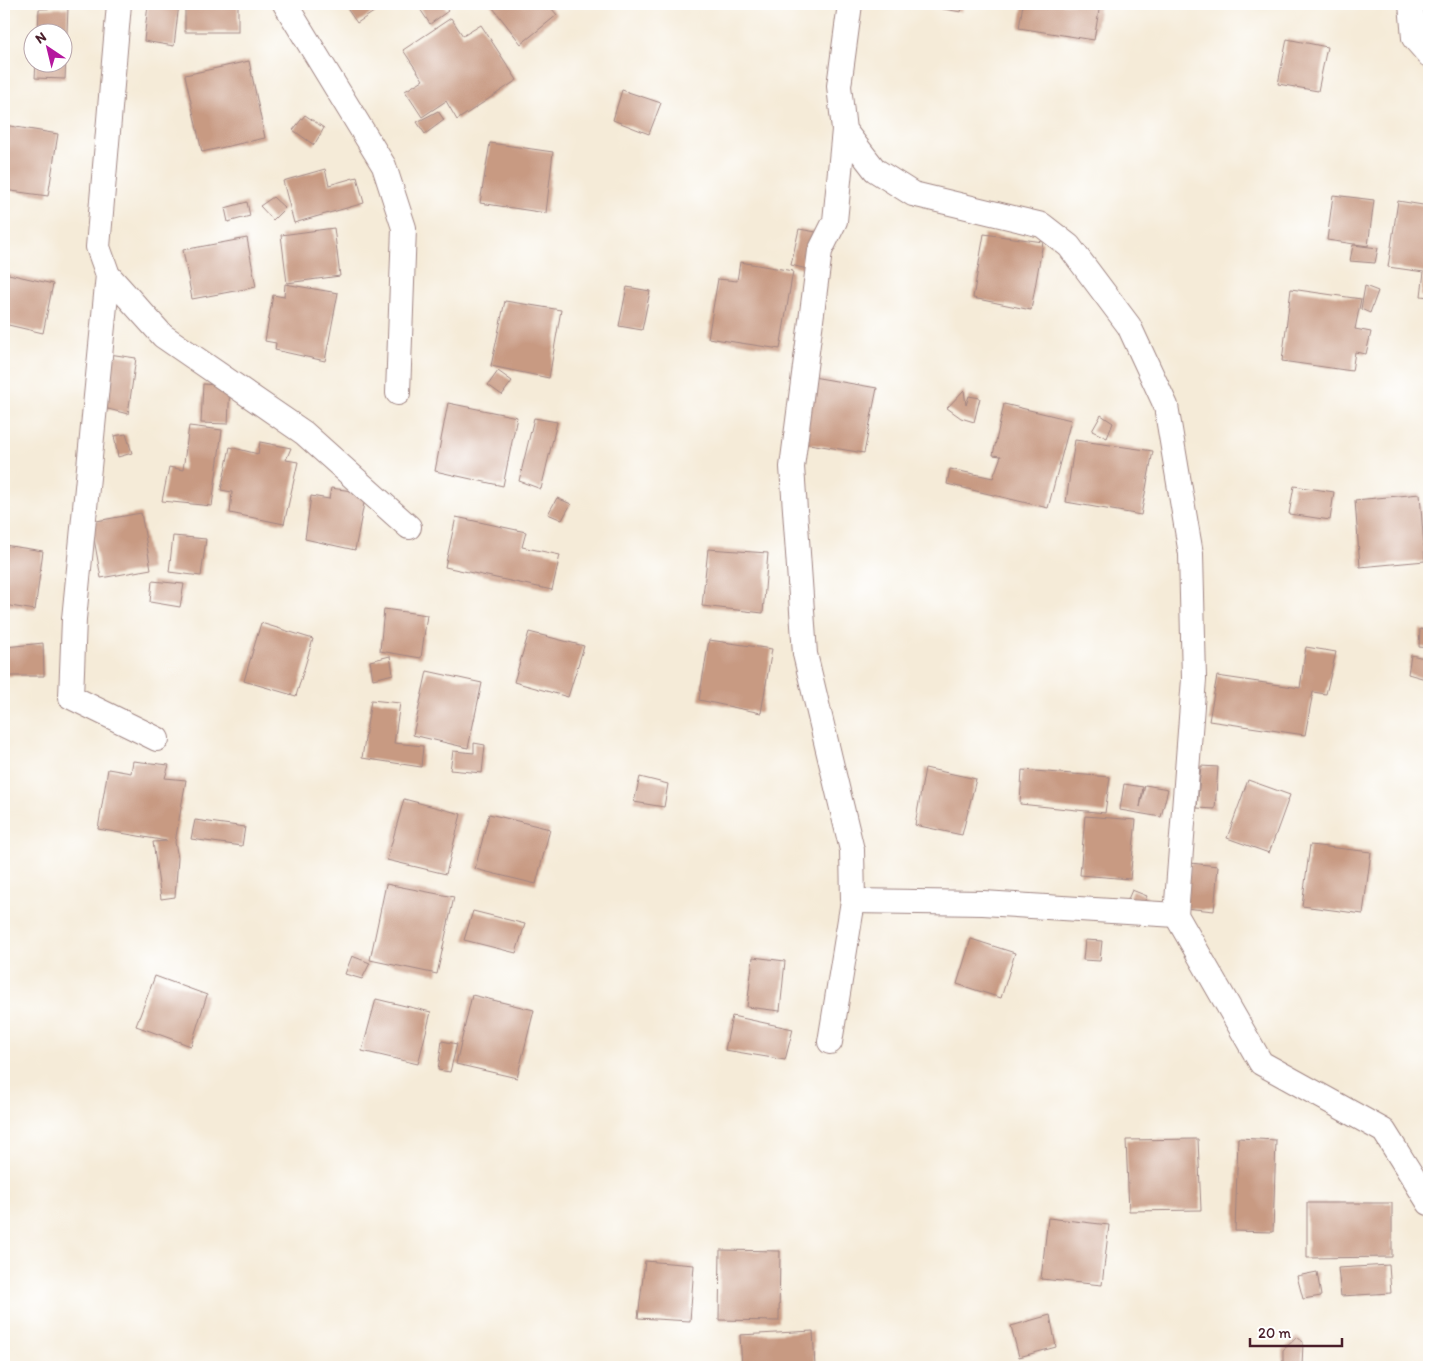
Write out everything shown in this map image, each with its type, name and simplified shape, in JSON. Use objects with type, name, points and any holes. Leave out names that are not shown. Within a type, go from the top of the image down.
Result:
[{"type":"street","points":[[118,4],[98,247],[108,275],[163,336],[304,433],[409,527]]},
{"type":"street","points":[[285,4],[384,166],[404,228],[398,393]]},
{"type":"street","points":[[830,1042],[852,901],[852,850],[805,654],[792,467],[820,251],[835,221],[844,130],[839,86],[850,4]]},
{"type":"street","points":[[1411,4],[1414,38],[1429,55]]},
{"type":"street","points":[[844,130],[875,170],[913,194],[1042,225],[1069,246],[1129,326],[1166,406],[1191,554],[1194,678],[1176,915],[1260,1064],[1384,1131],[1429,1203]]},
{"type":"street","points":[[108,275],[74,620],[71,697],[157,739]]},
{"type":"street","points":[[852,901],[983,903],[1176,915]]},
{"type":"building","points":[[148,4],[179,4],[174,46],[144,41]]},
{"type":"building","points":[[185,4],[238,4],[238,32],[185,32]]},
{"type":"building","points":[[344,4],[386,4],[357,23]]},
{"type":"building","points":[[427,4],[443,4],[448,11],[430,24],[420,9]]},
{"type":"building","points":[[490,4],[548,4],[557,15],[521,44]]},
{"type":"building","points":[[915,4],[963,4],[961,12]]},
{"type":"building","points":[[1023,4],[1100,4],[1094,40],[1019,28]]},
{"type":"building","points":[[68,8],[67,22],[38,22],[39,9]]},
{"type":"building","points":[[451,18],[463,36],[481,25],[517,80],[457,120],[446,101],[422,117],[405,91],[423,80],[403,50]]},
{"type":"building","points":[[1287,39],[1327,47],[1318,91],[1278,84]]},
{"type":"building","points":[[249,61],[265,138],[202,152],[185,75]]},
{"type":"building","points":[[35,72],[65,72],[65,79],[35,78]]},
{"type":"building","points":[[622,90],[661,103],[649,134],[613,120]]},
{"type":"building","points":[[438,111],[444,120],[425,134],[417,122]]},
{"type":"building","points":[[305,115],[324,128],[314,145],[293,130]]},
{"type":"building","points":[[4,125],[58,134],[48,196],[4,190]]},
{"type":"building","points":[[490,143],[553,152],[546,213],[480,203]]},
{"type":"building","points":[[325,169],[329,185],[357,177],[364,203],[294,223],[283,181]]},
{"type":"building","points":[[1333,195],[1374,200],[1368,246],[1327,240]]},
{"type":"building","points":[[273,197],[285,208],[273,220],[260,206]]},
{"type":"building","points":[[1398,201],[1429,206],[1429,297],[1421,296],[1424,272],[1388,267]]},
{"type":"building","points":[[247,202],[250,216],[228,222],[225,208]]},
{"type":"building","points":[[334,228],[340,276],[287,283],[281,235]]},
{"type":"building","points":[[799,229],[822,233],[815,271],[791,265]]},
{"type":"building","points":[[984,234],[1043,242],[1031,310],[973,298]]},
{"type":"building","points":[[247,238],[256,287],[192,299],[183,250]]},
{"type":"building","points":[[1353,245],[1378,248],[1375,263],[1350,261]]},
{"type":"building","points":[[740,262],[793,271],[780,349],[708,338],[718,279],[737,281]]},
{"type":"building","points":[[4,273],[53,284],[43,333],[4,324]]},
{"type":"building","points":[[285,284],[338,293],[325,361],[275,350],[276,343],[265,341],[273,295],[284,297]]},
{"type":"building","points":[[1365,286],[1378,291],[1370,313],[1361,309]]},
{"type":"building","points":[[627,287],[650,291],[642,330],[619,326]]},
{"type":"building","points":[[1291,289],[1361,299],[1355,329],[1371,332],[1366,354],[1355,352],[1352,371],[1282,361]]},
{"type":"building","points":[[505,301],[561,310],[549,378],[491,366]]},
{"type":"building","points":[[109,354],[136,358],[128,414],[100,407]]},
{"type":"building","points":[[498,371],[512,381],[502,395],[488,385]]},
{"type":"building","points":[[813,377],[877,388],[864,453],[803,443]]},
{"type":"building","points":[[203,384],[230,386],[228,424],[201,423]]},
{"type":"building","points":[[964,390],[966,405],[969,396],[980,398],[974,422],[961,418],[947,408]]},
{"type":"building","points":[[448,403],[517,417],[503,486],[435,471]]},
{"type":"building","points":[[1004,404],[1071,420],[1048,508],[947,484],[950,469],[993,478],[1001,456],[993,455]]},
{"type":"building","points":[[1101,415],[1113,423],[1107,438],[1092,431]]},
{"type":"building","points":[[534,418],[557,422],[541,489],[519,481]]},
{"type":"building","points":[[189,426],[222,430],[212,506],[162,501],[169,467],[183,470]]},
{"type":"building","points":[[126,434],[132,453],[118,457],[114,436]]},
{"type":"building","points":[[1075,440],[1153,451],[1141,515],[1066,502]]},
{"type":"building","points":[[260,442],[291,448],[286,460],[298,462],[284,524],[230,513],[232,492],[221,490],[230,447],[258,454]]},
{"type":"building","points":[[1294,486],[1334,492],[1330,520],[1289,514]]},
{"type":"building","points":[[331,488],[366,493],[355,550],[305,539],[311,496],[329,499]]},
{"type":"building","points":[[1420,494],[1425,561],[1360,567],[1355,500]]},
{"type":"building","points":[[557,498],[571,504],[562,520],[548,514]]},
{"type":"building","points":[[141,513],[151,569],[101,578],[91,522]]},
{"type":"building","points":[[456,517],[526,532],[522,547],[560,555],[552,590],[445,567]]},
{"type":"building","points":[[173,536],[206,539],[201,576],[169,572]]},
{"type":"building","points":[[4,545],[43,551],[35,610],[4,605]]},
{"type":"building","points":[[708,549],[768,553],[763,613],[702,606]]},
{"type":"building","points":[[152,581],[184,584],[180,607],[150,602]]},
{"type":"building","points":[[384,609],[427,615],[421,658],[380,651]]},
{"type":"building","points":[[261,623],[313,639],[296,696],[244,681]]},
{"type":"building","points":[[1420,629],[1429,631],[1429,648],[1419,647]]},
{"type":"building","points":[[529,632],[584,646],[568,697],[514,682]]},
{"type":"building","points":[[709,640],[772,649],[761,713],[699,700]]},
{"type":"building","points":[[43,643],[44,676],[7,676],[6,647]]},
{"type":"building","points":[[1306,647],[1336,652],[1326,694],[1313,692],[1305,735],[1209,721],[1217,676],[1300,688]]},
{"type":"building","points":[[1411,655],[1429,659],[1429,680],[1408,674]]},
{"type":"building","points":[[390,656],[393,674],[373,679],[370,661]]},
{"type":"building","points":[[427,671],[482,683],[468,748],[413,735]]},
{"type":"building","points":[[371,700],[400,703],[394,743],[423,746],[421,767],[362,758]]},
{"type":"building","points":[[474,743],[485,745],[482,773],[450,770],[453,751],[474,753]]},
{"type":"building","points":[[133,761],[169,765],[165,778],[186,780],[175,842],[178,858],[175,897],[161,899],[153,842],[167,841],[98,829],[108,769],[131,773]]},
{"type":"building","points":[[1201,766],[1218,767],[1215,809],[1197,808]]},
{"type":"building","points":[[925,768],[976,779],[962,835],[915,825]]},
{"type":"building","points":[[1022,770],[1110,777],[1105,813],[1020,804]]},
{"type":"building","points":[[640,777],[668,784],[664,807],[634,802]]},
{"type":"building","points":[[1248,780],[1290,795],[1269,853],[1227,838]]},
{"type":"building","points":[[1124,784],[1143,787],[1140,807],[1145,785],[1168,789],[1161,817],[1120,810]]},
{"type":"building","points":[[404,799],[461,814],[446,874],[387,860]]},
{"type":"building","points":[[489,814],[550,829],[536,884],[475,869]]},
{"type":"building","points":[[1085,816],[1136,820],[1130,879],[1080,875]]},
{"type":"building","points":[[195,820],[245,827],[242,846],[191,839]]},
{"type":"building","points":[[1310,845],[1371,852],[1363,914],[1302,906]]},
{"type":"building","points":[[1190,863],[1218,866],[1214,911],[1185,908]]},
{"type":"building","points":[[386,884],[454,897],[437,974],[370,960]]},
{"type":"building","points":[[1132,890],[1147,896],[1140,910],[1126,904]]},
{"type":"building","points":[[473,911],[525,924],[516,953],[464,940]]},
{"type":"building","points":[[971,939],[1015,953],[1001,998],[957,984]]},
{"type":"building","points":[[1085,940],[1102,941],[1100,961],[1083,960]]},
{"type":"building","points":[[352,956],[370,963],[362,979],[345,974]]},
{"type":"building","points":[[753,957],[785,961],[780,1011],[747,1007]]},
{"type":"building","points":[[155,976],[207,995],[191,1046],[136,1026]]},
{"type":"building","points":[[472,995],[534,1010],[517,1078],[456,1064]]},
{"type":"building","points":[[376,999],[431,1012],[418,1064],[362,1051]]},
{"type":"building","points":[[732,1016],[793,1029],[785,1060],[725,1050]]},
{"type":"building","points":[[442,1041],[457,1044],[450,1072],[438,1070]]},
{"type":"building","points":[[1238,1138],[1276,1140],[1273,1232],[1235,1231]]},
{"type":"building","points":[[1198,1139],[1201,1210],[1129,1211],[1126,1140]]},
{"type":"building","points":[[1307,1203],[1392,1203],[1392,1257],[1307,1258]]},
{"type":"building","points":[[1048,1218],[1109,1225],[1102,1285],[1041,1279]]},
{"type":"building","points":[[720,1250],[780,1251],[779,1321],[719,1320]]},
{"type":"building","points":[[645,1261],[694,1265],[690,1321],[638,1318]]},
{"type":"building","points":[[1389,1265],[1391,1293],[1341,1296],[1338,1268]]},
{"type":"building","points":[[1317,1272],[1321,1296],[1303,1299],[1297,1276]]},
{"type":"building","points":[[1050,1315],[1056,1347],[1019,1357],[1011,1326]]},
{"type":"building","points":[[813,1331],[815,1367],[742,1367],[740,1335]]},
{"type":"building","points":[[1297,1337],[1303,1342],[1302,1367],[1283,1367],[1283,1350]]}]
